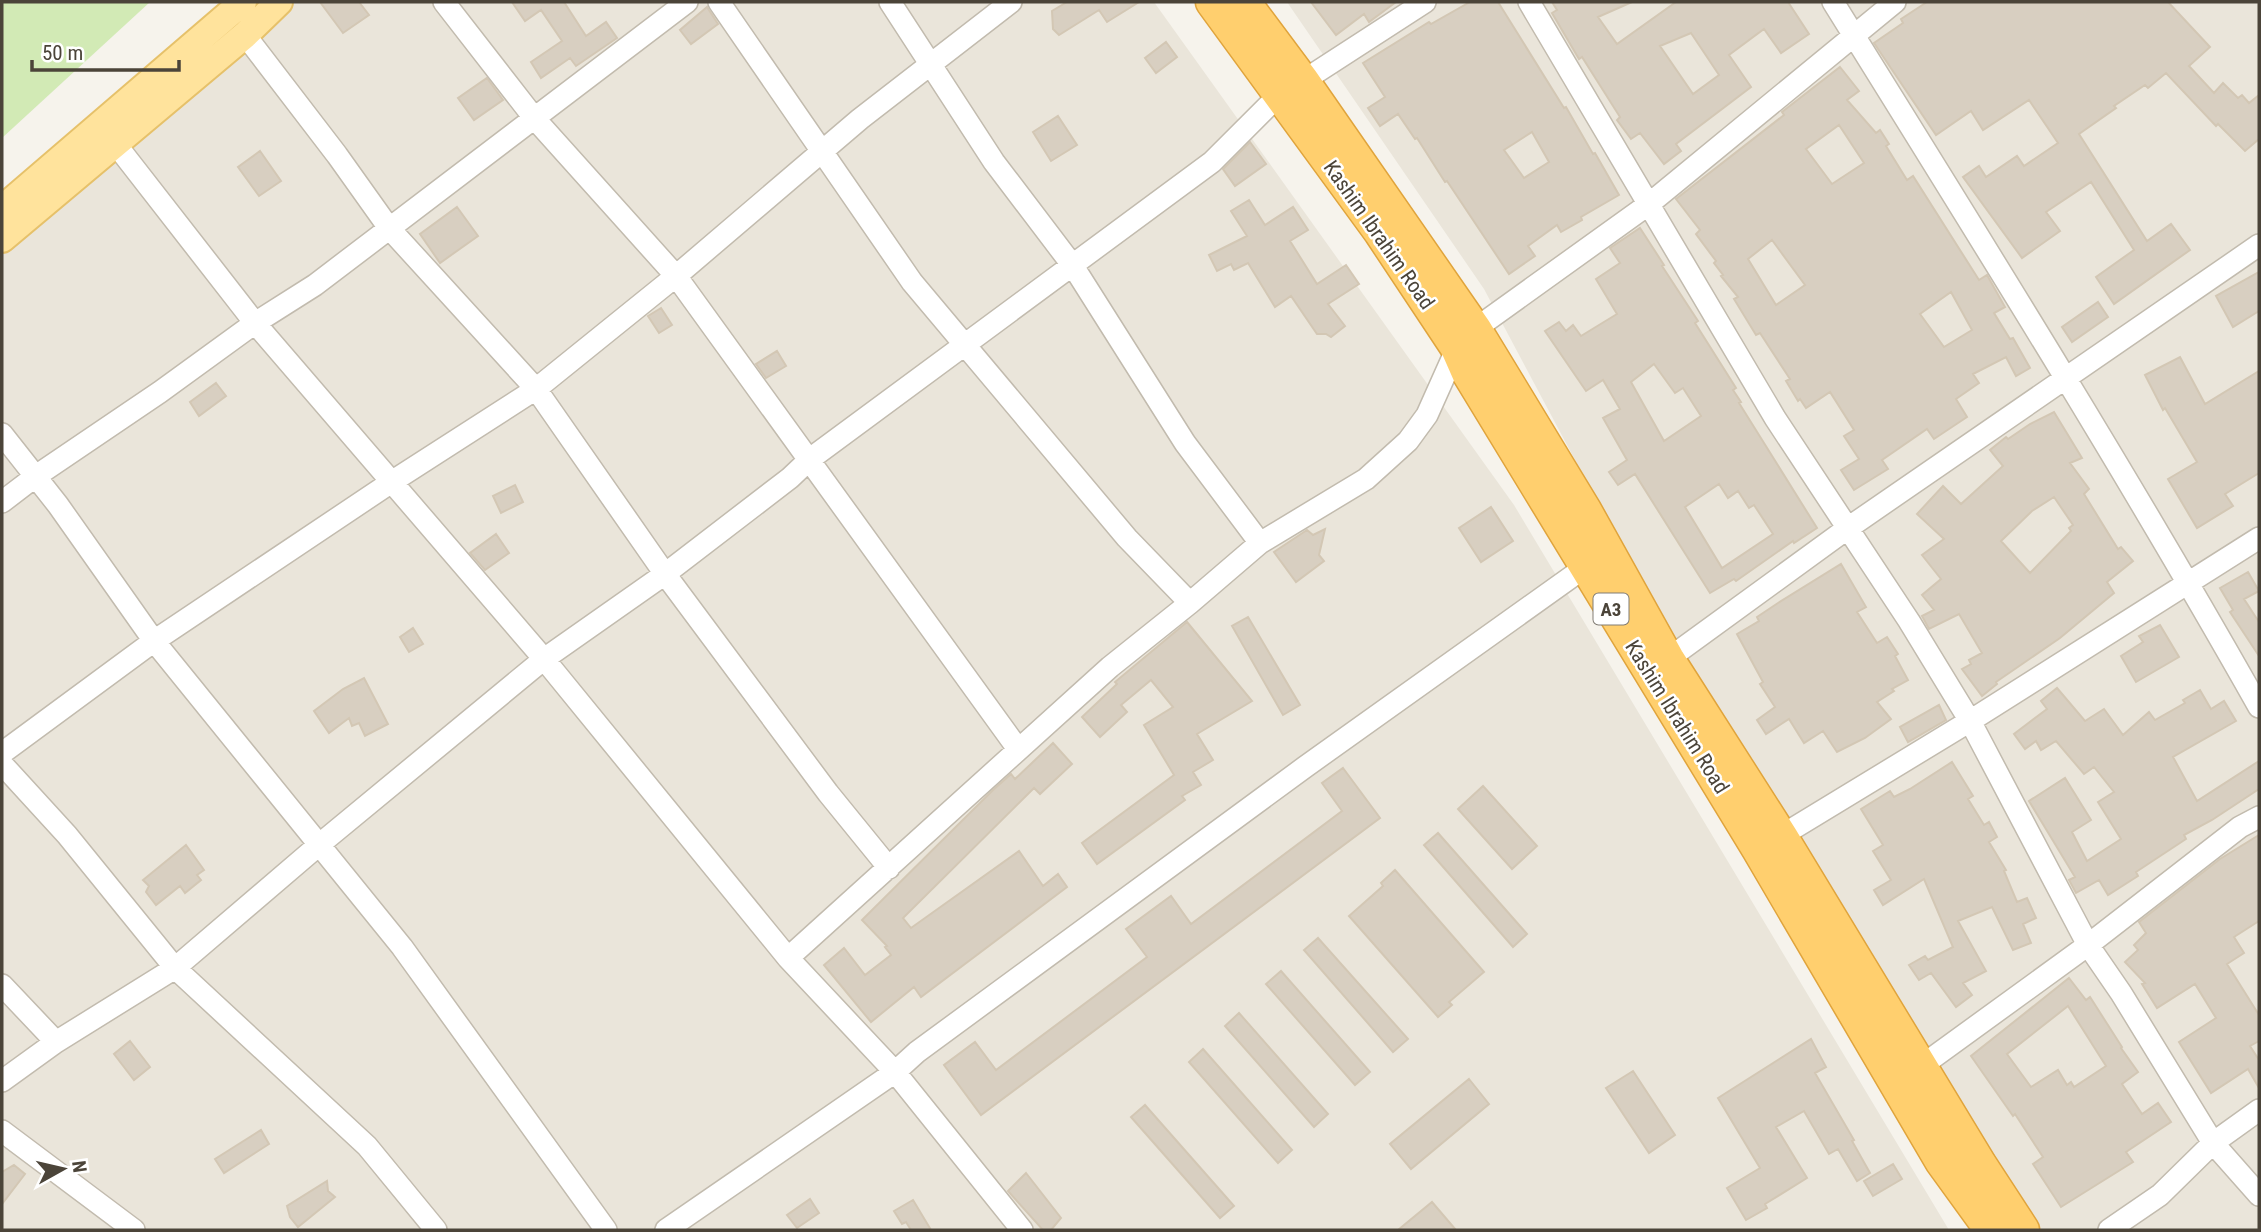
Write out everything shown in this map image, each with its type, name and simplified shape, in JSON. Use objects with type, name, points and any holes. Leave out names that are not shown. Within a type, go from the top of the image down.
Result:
[{"type":"highway","name":"Kashim Ibrahim Road","points":[[1212,2],[1292,87]]},
{"type":"highway","name":"Kashim Ibrahim Road","points":[[1244,2],[1292,87],[1585,510],[1596,559],[1769,843],[1920,1067],[2023,1230]]},
{"type":"highway","name":"Kashim Ibrahim Road","points":[[1596,559],[1668,659],[1941,1161],[1991,1230]]},
{"type":"main road","points":[[2,209],[243,2]]},
{"type":"main road","points":[[2,239],[244,35],[279,2]]},
{"type":"street","points":[[444,2],[536,119],[676,276],[1018,749]]},
{"type":"street","points":[[2,502],[255,323],[315,285],[687,2]]},
{"type":"street","points":[[719,2],[912,282],[1118,528],[1190,603]]},
{"type":"street","points":[[890,2],[994,162],[1073,266],[1185,443],[1260,543]]},
{"type":"street","points":[[2,753],[154,641],[536,389],[676,276],[860,119],[1011,2]]},
{"type":"street","points":[[2,1081],[55,1042],[175,968],[544,659],[665,574],[790,478],[810,459],[1212,162],[1292,87],[1425,2]]},
{"type":"street","points":[[1529,2],[1774,418],[1909,621],[1970,721],[2088,945],[2121,993],[2213,1143],[2259,1195]]},
{"type":"street","points":[[1832,2],[2066,379],[2259,707]]},
{"type":"street","points":[[788,958],[1110,667],[1260,543],[1366,479],[1408,441],[1427,415],[1466,339],[1649,204],[1895,2]]},
{"type":"street","points":[[244,35],[337,155],[389,228],[536,389],[665,574],[828,793],[889,868]]},
{"type":"street","points":[[114,142],[255,323],[544,659],[788,958],[895,1072],[1012,1227]]},
{"type":"street","points":[[1668,659],[1848,528],[2259,245]]},
{"type":"street","points":[[2,434],[36,476],[154,641],[402,947],[606,1230]]},
{"type":"street","points":[[1769,843],[1970,721],[2259,538]]},
{"type":"street","points":[[666,1230],[895,1072],[917,1052],[1294,775],[1596,559]]},
{"type":"street","points":[[2,764],[67,835],[175,968],[367,1146],[436,1230]]},
{"type":"street","points":[[1920,1067],[2088,945],[2240,827],[2259,817]]},
{"type":"street","points":[[2,985],[55,1042]]},
{"type":"street","points":[[2109,1230],[2160,1195],[2213,1143],[2259,1110]]},
{"type":"street","points":[[2,1131],[134,1230]]},
{"type":"shaded area","points":[[285,2],[1154,2],[1514,505],[1949,1230],[2,1230],[2,252]]},
{"type":"shaded area","points":[[1287,2],[2259,2],[2259,1230],[1985,1230],[1484,289]]},
{"type":"green space","points":[[2,2],[150,2],[2,138]]},
{"type":"building","points":[[320,2],[359,2],[369,15],[343,33]]},
{"type":"building","points":[[512,2],[564,2],[586,36],[606,22],[617,38],[576,66],[570,58],[541,78],[531,62],[562,41],[541,10],[525,21]]},
{"type":"building","points":[[1067,2],[1139,2],[1107,22],[1099,10],[1059,35],[1053,29],[1052,11]]},
{"type":"building","points":[[1311,2],[1396,2],[1369,22],[1364,14],[1336,35]]},
{"type":"building","points":[[1470,2],[1498,2],[1619,195],[1561,232],[1557,225],[1528,246],[1535,256],[1509,274],[1398,114],[1380,126],[1368,108],[1385,97],[1363,63],[1429,22],[1431,24]],"holes":[[[1532,132],[1549,162],[1524,178],[1504,150]]]},
{"type":"building","points":[[1552,2],[1632,2],[1598,17],[1617,44],[1676,2],[1788,2],[1809,34],[1781,53],[1764,29],[1729,55],[1751,87],[1676,144],[1681,151],[1664,164],[1640,133],[1631,139],[1617,120],[1620,117],[1582,57],[1579,59],[1552,13],[1557,10]],"holes":[[[1691,33],[1719,75],[1693,94],[1660,46]]]},
{"type":"building","points":[[1927,2],[2168,2],[2210,47],[2189,66],[2214,93],[2223,83],[2238,98],[2242,95],[2249,103],[2259,95],[2259,139],[2245,151],[2218,124],[2216,126],[2166,73],[2148,88],[2145,85],[2114,106],[2116,108],[2079,134],[2147,241],[2171,224],[2190,250],[2114,304],[2096,277],[2134,250],[2091,182],[2046,212],[2060,231],[2022,258],[1963,177],[1979,166],[1986,177],[2017,156],[2024,166],[2058,143],[2029,100],[1983,130],[1971,111],[1936,135],[1874,43],[1903,23],[1901,19]]},
{"type":"building","points":[[707,7],[718,24],[691,44],[680,30]]},
{"type":"building","points":[[1166,42],[1177,57],[1156,73],[1145,58]]},
{"type":"building","points":[[1840,67],[1859,91],[1847,100],[1876,133],[1880,130],[1889,144],[1886,146],[1907,180],[1913,176],[1979,280],[1987,275],[2005,307],[1994,313],[2010,339],[2013,338],[2030,368],[2016,376],[2006,357],[1973,374],[1979,383],[1956,399],[1967,417],[1934,439],[1927,429],[1882,460],[1888,469],[1854,490],[1841,470],[1859,459],[1844,436],[1854,430],[1830,392],[1806,408],[1800,399],[1798,401],[1786,381],[1790,379],[1760,333],[1756,335],[1734,299],[1738,297],[1721,276],[1723,275],[1714,263],[1716,261],[1696,234],[1700,230],[1676,199],[1784,115],[1782,112]],"holes":[[[1839,125],[1864,163],[1832,184],[1806,149]],[[1772,240],[1805,285],[1776,305],[1748,259]],[[1951,292],[1972,330],[1944,347],[1920,314]]]},
{"type":"building","points":[[487,78],[503,100],[474,120],[458,98]]},
{"type":"building","points":[[1058,116],[1077,145],[1051,161],[1033,132]]},
{"type":"building","points":[[1250,142],[1266,164],[1235,186],[1223,169]]},
{"type":"building","points":[[260,151],[281,181],[259,196],[238,167]]},
{"type":"building","points":[[1249,200],[1265,225],[1293,207],[1308,230],[1290,241],[1317,284],[1346,265],[1359,284],[1328,304],[1345,326],[1331,337],[1317,334],[1291,296],[1275,307],[1248,263],[1234,270],[1231,264],[1217,271],[1209,255],[1247,236],[1231,211]]},
{"type":"building","points":[[457,207],[478,236],[440,263],[420,234]]},
{"type":"building","points":[[1640,228],[1736,388],[1733,390],[1741,402],[1739,403],[1817,528],[1794,543],[1793,541],[1736,581],[1734,579],[1710,593],[1635,474],[1618,485],[1609,472],[1627,460],[1603,418],[1620,409],[1603,380],[1586,391],[1545,331],[1559,322],[1566,331],[1573,325],[1581,336],[1617,314],[1596,279],[1620,263],[1610,248]],"holes":[[[1654,364],[1675,393],[1683,388],[1701,416],[1664,441],[1631,382]],[[1719,484],[1728,498],[1738,491],[1749,508],[1754,505],[1773,534],[1722,568],[1685,507]]]},
{"type":"building","points":[[2259,272],[2259,311],[2233,327],[2216,296]]},
{"type":"building","points":[[2098,302],[2108,317],[2072,342],[2062,327]]},
{"type":"building","points":[[661,308],[672,325],[659,333],[648,316]]},
{"type":"building","points":[[777,351],[786,366],[766,378],[756,364]]},
{"type":"building","points":[[2180,357],[2205,404],[2259,371],[2259,473],[2225,494],[2233,506],[2197,528],[2168,479],[2197,462],[2165,408],[2163,410],[2145,375]]},
{"type":"building","points":[[216,383],[226,396],[199,416],[190,402]]},
{"type":"building","points":[[2054,412],[2082,458],[2070,463],[2089,489],[2084,494],[2118,549],[2121,547],[2133,561],[2107,582],[2114,593],[2060,638],[1996,682],[1997,684],[1982,696],[1962,669],[1971,664],[1969,660],[1982,653],[1959,614],[1929,629],[1922,616],[1934,610],[1922,595],[1941,579],[1922,555],[1944,539],[1917,514],[1943,486],[1961,504],[2003,466],[1990,450],[2006,437],[2008,439]],"holes":[[[2054,497],[2073,525],[2069,528],[2071,531],[2030,573],[2001,541],[2032,511]]]},
{"type":"building","points":[[515,485],[523,502],[501,513],[493,496]]},
{"type":"building","points":[[1491,507],[1513,541],[1481,562],[1459,528]]},
{"type":"building","points":[[1325,529],[1319,555],[1324,561],[1296,582],[1274,552],[1307,530],[1313,535]]},
{"type":"building","points":[[496,534],[509,553],[485,570],[470,553]]},
{"type":"building","points":[[1841,564],[1866,607],[1857,612],[1877,643],[1887,637],[1898,654],[1895,656],[1908,680],[1877,702],[1891,719],[1865,738],[1837,752],[1823,731],[1804,743],[1789,719],[1766,734],[1757,720],[1775,707],[1760,684],[1763,682],[1737,634],[1759,621],[1757,617]]},
{"type":"building","points":[[2248,572],[2259,591],[2244,599],[2259,622],[2259,656],[2230,612],[2233,610],[2220,588]]},
{"type":"building","points":[[1248,617],[1300,705],[1283,715],[1232,626]]},
{"type":"building","points":[[1187,622],[1252,701],[1197,734],[1213,760],[1193,772],[1201,785],[1182,796],[1185,800],[1097,864],[1082,843],[1174,775],[1144,725],[1173,707],[1151,680],[1121,705],[1127,712],[1100,737],[1082,717],[1117,684],[1115,682]]},
{"type":"building","points":[[2160,625],[2179,657],[2136,682],[2121,656],[2143,642],[2139,636]]},
{"type":"building","points":[[413,628],[423,644],[409,652],[400,637]]},
{"type":"building","points":[[364,678],[388,724],[365,736],[359,723],[352,726],[349,718],[329,733],[314,711],[343,689]]},
{"type":"building","points":[[2057,688],[2085,721],[2104,709],[2123,735],[2149,712],[2155,720],[2185,703],[2183,700],[2200,690],[2211,709],[2224,701],[2236,721],[2173,757],[2197,801],[2259,761],[2259,789],[2184,835],[2186,839],[2136,872],[2138,876],[2108,895],[2099,880],[2076,893],[2069,880],[2075,877],[2029,801],[2065,778],[2091,820],[2072,832],[2087,861],[2121,839],[2098,802],[2114,792],[2094,767],[2084,774],[2056,741],[2041,750],[2036,741],[2025,749],[2014,734],[2047,709],[2041,701]]},
{"type":"building","points":[[1939,705],[1946,720],[1908,742],[1900,727]]},
{"type":"building","points":[[1053,743],[1072,764],[1040,794],[1034,788],[903,918],[911,928],[1019,851],[1043,886],[1058,874],[1067,887],[921,997],[914,987],[871,1022],[824,965],[844,948],[865,975],[891,955],[885,947],[887,946],[862,920],[993,790],[1011,774],[1015,779]]},
{"type":"building","points":[[1952,762],[1973,796],[1968,799],[1984,825],[1989,822],[1997,837],[1989,842],[2006,870],[2004,871],[2017,902],[2027,898],[2036,918],[2023,924],[2031,943],[2013,950],[1992,907],[1958,921],[1986,971],[1963,983],[1972,995],[1956,1007],[1931,973],[1919,980],[1909,965],[1925,956],[1928,960],[1953,947],[1924,879],[1883,905],[1874,890],[1891,880],[1873,851],[1883,845],[1861,809],[1890,791],[1894,797],[1910,789]]},
{"type":"building","points":[[1343,768],[1380,818],[981,1115],[944,1065],[975,1042],[996,1070],[1147,957],[1126,929],[1171,896],[1191,924],[1342,811],[1322,783]]},
{"type":"building","points":[[1483,786],[1537,846],[1512,869],[1458,809]]},
{"type":"building","points":[[1438,833],[1527,934],[1513,947],[1424,845]]},
{"type":"building","points":[[2259,835],[2259,921],[2234,937],[2244,953],[2227,964],[2259,1015],[2259,1041],[2250,1046],[2259,1060],[2259,1088],[2248,1069],[2211,1093],[2179,1042],[2216,1018],[2195,984],[2157,1008],[2142,984],[2145,983],[2125,962],[2138,950],[2134,945],[2146,933],[2139,922],[2220,859]]},
{"type":"building","points":[[186,845],[204,870],[197,875],[201,880],[185,893],[180,886],[156,905],[146,892],[149,886],[143,880]]},
{"type":"building","points":[[1395,870],[1484,972],[1449,1002],[1452,1005],[1438,1017],[1349,916],[1383,886],[1381,883]]},
{"type":"building","points":[[1318,938],[1408,1039],[1393,1052],[1304,950]]},
{"type":"building","points":[[1281,971],[1370,1072],[1355,1085],[1266,984]]},
{"type":"building","points":[[2069,978],[2086,1000],[2090,997],[2138,1072],[2122,1084],[2142,1114],[2158,1103],[2171,1122],[2126,1152],[2133,1162],[2061,1207],[2033,1164],[2043,1157],[2015,1114],[2013,1116],[1971,1056]],"holes":[[[2068,1006],[2106,1066],[2074,1087],[2071,1082],[2067,1085],[2058,1070],[2031,1087],[2007,1054]]]},
{"type":"building","points":[[1239,1013],[1328,1114],[1314,1127],[1225,1026]]},
{"type":"building","points":[[1811,1039],[1826,1067],[1815,1073],[1870,1173],[1857,1181],[1838,1149],[1829,1154],[1804,1111],[1776,1127],[1807,1178],[1765,1204],[1767,1208],[1746,1220],[1727,1188],[1760,1168],[1718,1098]]},
{"type":"building","points":[[130,1041],[150,1067],[134,1080],[114,1054]]},
{"type":"building","points":[[1203,1049],[1292,1150],[1278,1163],[1189,1062]]},
{"type":"building","points":[[1633,1071],[1675,1135],[1649,1153],[1606,1088]]},
{"type":"building","points":[[1469,1079],[1489,1104],[1411,1169],[1390,1144]]},
{"type":"building","points":[[1145,1105],[1234,1206],[1220,1218],[1131,1117]]},
{"type":"building","points":[[261,1130],[269,1144],[224,1173],[215,1159]]},
{"type":"building","points":[[1893,1164],[1902,1179],[1873,1196],[1864,1181]]},
{"type":"building","points":[[14,1165],[25,1174],[2,1204],[2,1172]]},
{"type":"building","points":[[1026,1173],[1061,1218],[1051,1230],[1043,1230],[1008,1191]]},
{"type":"building","points":[[327,1181],[328,1191],[335,1197],[298,1227],[290,1217],[287,1206]]},
{"type":"building","points":[[810,1199],[819,1213],[797,1228],[787,1215]]},
{"type":"building","points":[[913,1200],[931,1230],[911,1230],[906,1222],[902,1224],[894,1211]]},
{"type":"building","points":[[1432,1202],[1456,1230],[1398,1230]]}]
